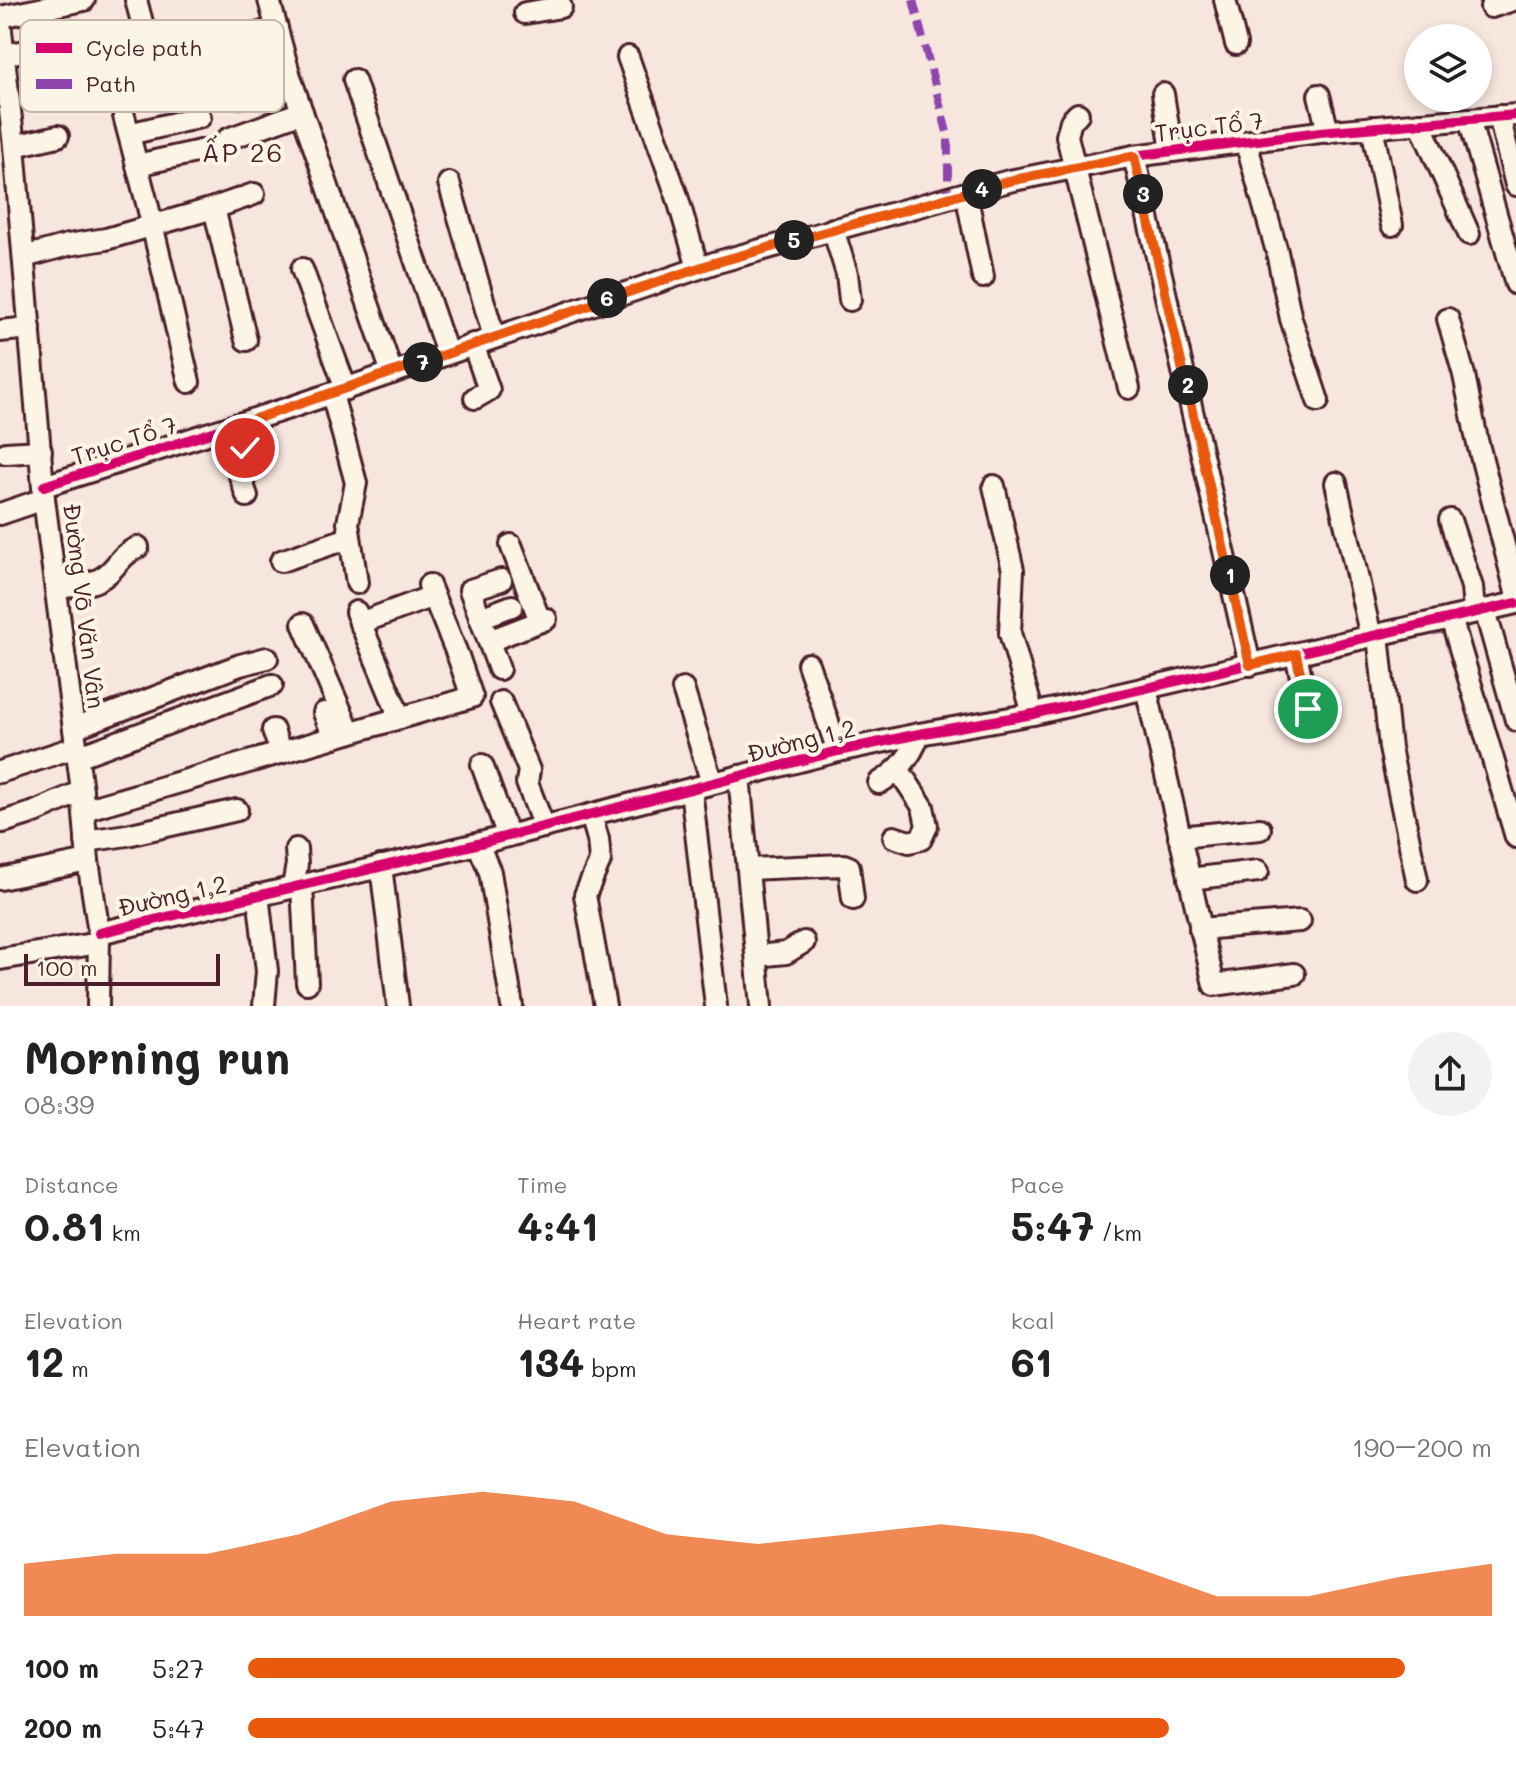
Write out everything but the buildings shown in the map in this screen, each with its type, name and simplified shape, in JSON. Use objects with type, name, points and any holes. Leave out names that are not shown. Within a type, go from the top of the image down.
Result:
[{"type":"street","points":[[0,20],[84,0]]},
{"type":"street","points":[[136,0],[141,20]]},
{"type":"street","points":[[269,0],[275,20]]},
{"type":"street","points":[[1225,0],[1236,44]]},
{"type":"street","points":[[1491,7],[1513,0]]},
{"type":"street","points":[[525,13],[561,7]]},
{"type":"street","name":"Đường Võ Văn Vân","points":[[0,20],[44,492],[99,938],[98,1006]]},
{"type":"street","points":[[284,54],[392,373]]},
{"type":"street","points":[[628,57],[677,196],[698,268]]},
{"type":"street","points":[[284,79],[290,77]]},
{"type":"street","points":[[354,80],[447,353]]},
{"type":"street","points":[[1163,94],[1172,151]]},
{"type":"street","points":[[1319,95],[1328,132]]},
{"type":"street","points":[[137,165],[226,143],[302,112]]},
{"type":"street","points":[[1078,114],[1071,121],[1067,136],[1129,388]]},
{"type":"street","points":[[1508,115],[1516,185]]},
{"type":"street","name":"Trục Tổ 7","points":[[0,514],[44,492],[698,268],[966,193],[1134,156],[1372,127],[1508,115]]},
{"type":"street","points":[[189,382],[126,125],[200,117]]},
{"type":"street","points":[[1469,119],[1516,284]]},
{"type":"street","points":[[1420,123],[1469,234]]},
{"type":"street","points":[[1372,127],[1392,225]]},
{"type":"street","points":[[9,134],[58,136]]},
{"type":"street","points":[[1246,142],[1277,252],[1291,319],[1318,401]]},
{"type":"street","points":[[1134,156],[1250,665]]},
{"type":"street","points":[[449,183],[494,337]]},
{"type":"street","points":[[966,193],[983,277]]},
{"type":"street","points":[[24,257],[106,239],[254,194]]},
{"type":"street","points":[[214,208],[246,340]]},
{"type":"street","points":[[833,229],[847,274],[850,300]]},
{"type":"street","points":[[302,269],[339,391],[356,483],[348,523],[357,583]]},
{"type":"street","points":[[1448,319],[1516,592]]},
{"type":"street","points":[[0,331],[30,328]]},
{"type":"street","points":[[473,344],[489,390],[475,398]]},
{"type":"street","points":[[237,425],[245,448],[238,458],[247,496]]},
{"type":"street","points":[[6,453],[41,451]]},
{"type":"street","points":[[1336,483],[1374,636],[1390,748],[1417,880]]},
{"type":"street","points":[[994,486],[1013,570],[1010,633],[1033,714]]},
{"type":"street","points":[[1450,520],[1516,720]]},
{"type":"street","points":[[281,561],[349,538]]},
{"type":"street","points":[[458,656],[543,620],[511,545]]},
{"type":"street","points":[[56,588],[99,580],[124,553],[138,547]]},
{"type":"street","points":[[499,669],[470,590],[501,580]]},
{"type":"street","points":[[3,822],[281,753],[472,697],[431,590],[358,618],[400,718]]},
{"type":"street","name":"Đường 1,2","points":[[0,959],[99,938],[258,895],[478,844],[838,751],[1033,714],[1516,603]]},
{"type":"street","points":[[480,618],[512,606]]},
{"type":"street","points":[[1451,618],[1516,837]]},
{"type":"street","points":[[303,624],[342,735]]},
{"type":"street","points":[[1296,654],[1308,709]]},
{"type":"street","points":[[76,744],[240,665],[267,658]]},
{"type":"street","points":[[808,664],[838,751]]},
{"type":"street","points":[[0,772],[76,744],[272,685]]},
{"type":"street","points":[[1146,688],[1214,985],[1294,974]]},
{"type":"street","points":[[683,689],[712,783]]},
{"type":"street","points":[[501,702],[529,770],[527,783],[544,827]]},
{"type":"street","points":[[324,713],[342,735]]},
{"type":"street","points":[[273,730],[281,753]]},
{"type":"street","points":[[879,783],[898,769],[914,750],[919,734]]},
{"type":"street","points":[[482,765],[508,836]]},
{"type":"street","points":[[894,837],[909,842],[921,839],[927,826],[923,807],[898,769]]},
{"type":"street","points":[[739,776],[761,1006]]},
{"type":"street","points":[[691,789],[716,1006]]},
{"type":"street","points":[[0,879],[127,835],[237,810]]},
{"type":"street","points":[[591,815],[600,861],[585,895],[605,1006]]},
{"type":"street","points":[[1179,837],[1260,829]]},
{"type":"street","points":[[478,844],[493,883],[512,1006]]},
{"type":"street","points":[[296,849],[307,983]]},
{"type":"street","points":[[749,869],[844,865],[849,867],[853,899]]},
{"type":"street","points":[[381,866],[398,1006]]},
{"type":"street","points":[[1189,879],[1258,871]]},
{"type":"street","points":[[258,895],[267,971],[264,1006]]},
{"type":"street","points":[[1200,929],[1300,921]]},
{"type":"street","points":[[757,956],[786,953],[804,942]]},
{"type":"marked path","points":[[913,0],[948,136],[948,198]]},
{"type":"cycle path","points":[[44,486],[295,406],[714,263],[1009,181],[1134,156],[1320,132],[1516,115]]},
{"type":"cycle path","points":[[99,933],[469,846],[838,751],[1033,714],[1516,603]]},
{"type":"district","name":"ẤP 26","points":[[243,152]]},
{"type":"route","points":[[245,448],[237,425],[714,263],[1009,181],[1134,156],[1250,665],[1296,654],[1308,709]]}]
